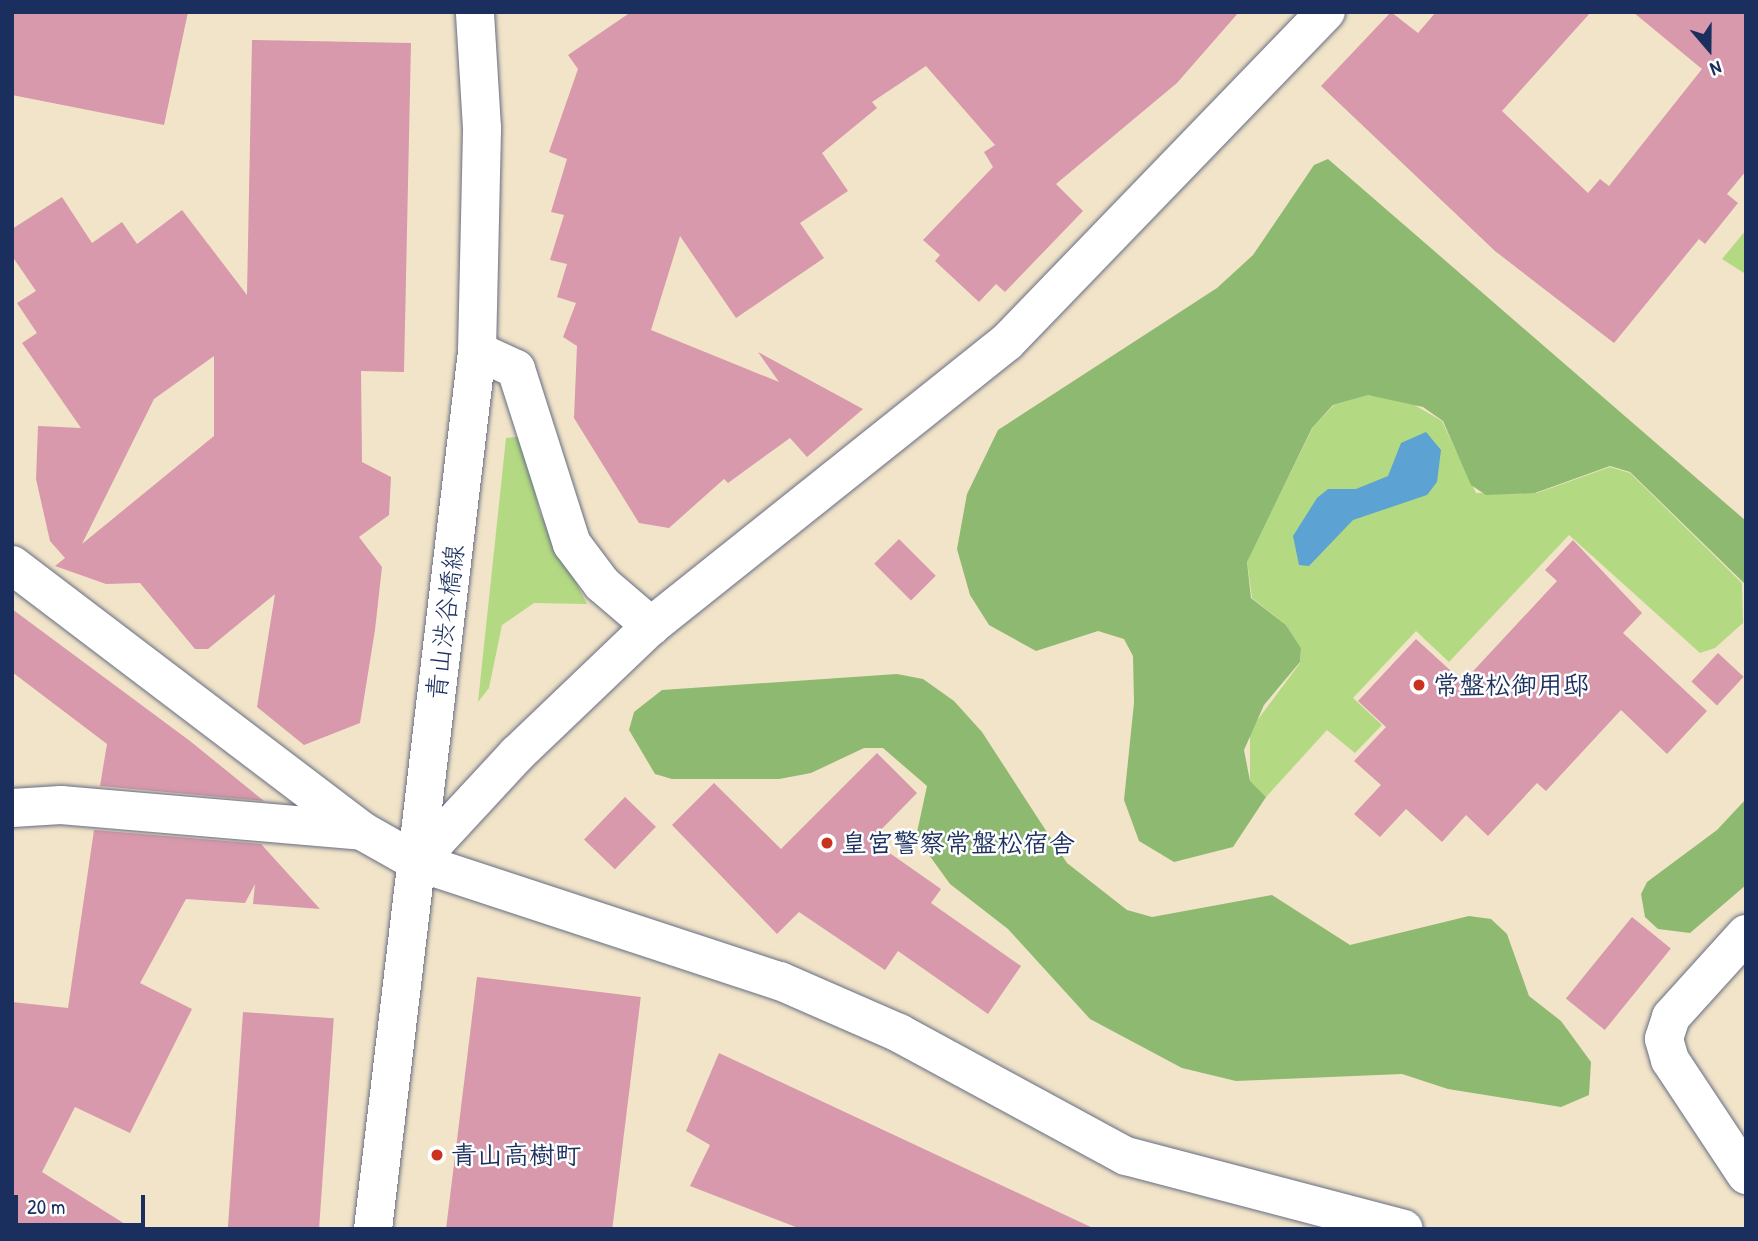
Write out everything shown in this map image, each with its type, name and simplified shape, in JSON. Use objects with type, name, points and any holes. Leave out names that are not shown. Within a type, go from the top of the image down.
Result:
[{"type":"street","name":"青山渋谷橋線","points":[[373,1229],[477,351],[482,128],[475,12]]},
{"type":"street","points":[[417,862],[517,754],[652,626],[1007,342],[1326,12]]},
{"type":"street","points":[[477,351],[516,369],[572,544],[602,584],[652,626]]},
{"type":"street","points":[[12,565],[362,831],[417,862],[780,981],[898,1033],[1126,1156],[1404,1229]]},
{"type":"street","points":[[12,808],[61,805],[362,831]]},
{"type":"street","points":[[1746,934],[1671,1017],[1664,1039],[1670,1060],[1746,1175]]},
{"type":"green space","points":[[1328,159],[1746,521],[1746,585],[1630,472],[1610,466],[1535,493],[1486,495],[1471,485],[1443,421],[1423,407],[1368,395],[1333,405],[1312,428],[1247,562],[1251,598],[1286,625],[1301,648],[1300,662],[1264,705],[1244,750],[1250,781],[1266,797],[1233,847],[1174,862],[1139,841],[1124,800],[1134,703],[1133,656],[1124,639],[1098,631],[1036,651],[989,625],[970,595],[957,549],[967,494],[998,430],[1217,288],[1253,255],[1314,165]]},
{"type":"green space","points":[[1746,230],[1746,273],[1744,273],[1722,259]]},
{"type":"green space","points":[[1367,395],[1404,399],[1442,421],[1476,493],[1537,493],[1610,467],[1630,473],[1742,583],[1743,623],[1715,648],[1700,653],[1569,535],[1449,662],[1416,631],[1353,698],[1382,725],[1355,753],[1327,730],[1266,797],[1250,782],[1250,730],[1300,663],[1301,648],[1286,625],[1252,598],[1247,561],[1313,427],[1334,405]]},
{"type":"green space","points":[[525,436],[539,511],[587,604],[534,603],[502,625],[489,688],[478,702],[506,438]]},
{"type":"green space","points":[[897,674],[923,679],[954,701],[982,732],[1067,863],[1127,910],[1152,917],[1272,895],[1350,945],[1469,916],[1491,919],[1507,934],[1529,996],[1561,1021],[1591,1062],[1589,1095],[1561,1107],[1448,1089],[1402,1074],[1236,1081],[1182,1068],[1090,1019],[1008,929],[950,884],[916,837],[927,786],[883,748],[864,748],[811,773],[779,779],[672,779],[655,774],[629,730],[634,712],[662,690]]},
{"type":"green space","points":[[1746,799],[1746,885],[1690,933],[1658,929],[1645,917],[1641,894],[1647,882],[1717,830]]},
{"type":"water","points":[[1426,432],[1441,450],[1437,482],[1427,495],[1353,520],[1309,566],[1299,565],[1293,536],[1317,498],[1328,489],[1356,489],[1388,476],[1401,443]]},
{"type":"building","points":[[12,12],[188,12],[164,125],[12,95]]},
{"type":"building","points":[[631,12],[1239,12],[1177,83],[1056,184],[1083,211],[1005,292],[996,284],[979,302],[935,261],[940,255],[923,240],[993,167],[984,152],[995,145],[926,66],[872,102],[877,108],[822,153],[848,191],[800,223],[824,258],[736,318],[680,236],[651,330],[779,382],[758,352],[863,409],[807,457],[790,438],[728,483],[724,479],[669,528],[639,523],[574,418],[577,346],[563,337],[576,303],[557,297],[567,264],[550,260],[564,215],[551,212],[567,159],[549,152],[578,69],[568,55]]},
{"type":"building","points":[[1391,12],[1418,33],[1436,12],[1591,12],[1502,111],[1588,193],[1600,179],[1609,186],[1702,69],[1633,12],[1746,12],[1746,171],[1727,194],[1738,203],[1705,244],[1699,239],[1614,343],[1495,251],[1321,86]]},
{"type":"building","points":[[252,40],[411,43],[404,372],[361,371],[362,462],[391,477],[389,515],[359,537],[382,567],[375,630],[360,723],[304,745],[257,707],[275,594],[208,649],[195,649],[140,583],[106,584],[55,566],[65,558],[50,541],[36,479],[38,426],[81,428],[22,343],[37,333],[17,303],[36,291],[12,256],[12,229],[62,197],[92,243],[122,222],[137,244],[182,210],[247,295]],"holes":[[[214,356],[214,436],[82,544],[154,399]]]},
{"type":"building","points":[[899,539],[936,576],[911,601],[874,564]]},
{"type":"building","name":"常盤松御用邸","points":[[1573,540],[1642,613],[1623,633],[1707,711],[1667,754],[1621,710],[1546,791],[1537,783],[1488,836],[1466,815],[1442,842],[1406,809],[1380,837],[1354,814],[1381,785],[1354,761],[1386,727],[1358,701],[1416,639],[1463,682],[1557,581],[1545,570]]},
{"type":"building","points":[[12,609],[190,741],[264,801],[100,786],[107,744],[12,672]]},
{"type":"building","points":[[1718,653],[1744,677],[1717,705],[1691,682]]},
{"type":"building","points":[[877,753],[917,793],[871,840],[941,889],[931,903],[1021,966],[988,1014],[898,951],[885,970],[799,912],[777,934],[672,825],[714,783],[781,849]]},
{"type":"building","points":[[625,797],[656,827],[615,869],[584,839]]},
{"type":"building","points":[[94,830],[261,844],[320,909],[253,904],[255,884],[245,903],[186,899],[140,983],[192,1009],[130,1133],[75,1107],[42,1172],[133,1229],[12,1229],[12,1002],[68,1008]]},
{"type":"building","points":[[1632,917],[1671,948],[1605,1030],[1566,999]]},
{"type":"building","points":[[477,977],[641,997],[612,1229],[446,1229]]},
{"type":"building","points":[[243,1012],[334,1018],[319,1229],[228,1229]]},
{"type":"building","points":[[719,1053],[1095,1229],[801,1229],[690,1186],[710,1145],[686,1131]]},
{"type":"place","name":"常盤松御用邸","points":[[1419,685]]},
{"type":"place","name":"皇宮警察常盤松宿舎","points":[[827,843]]},
{"type":"place","name":"青山高樹町","points":[[437,1155]]}]
